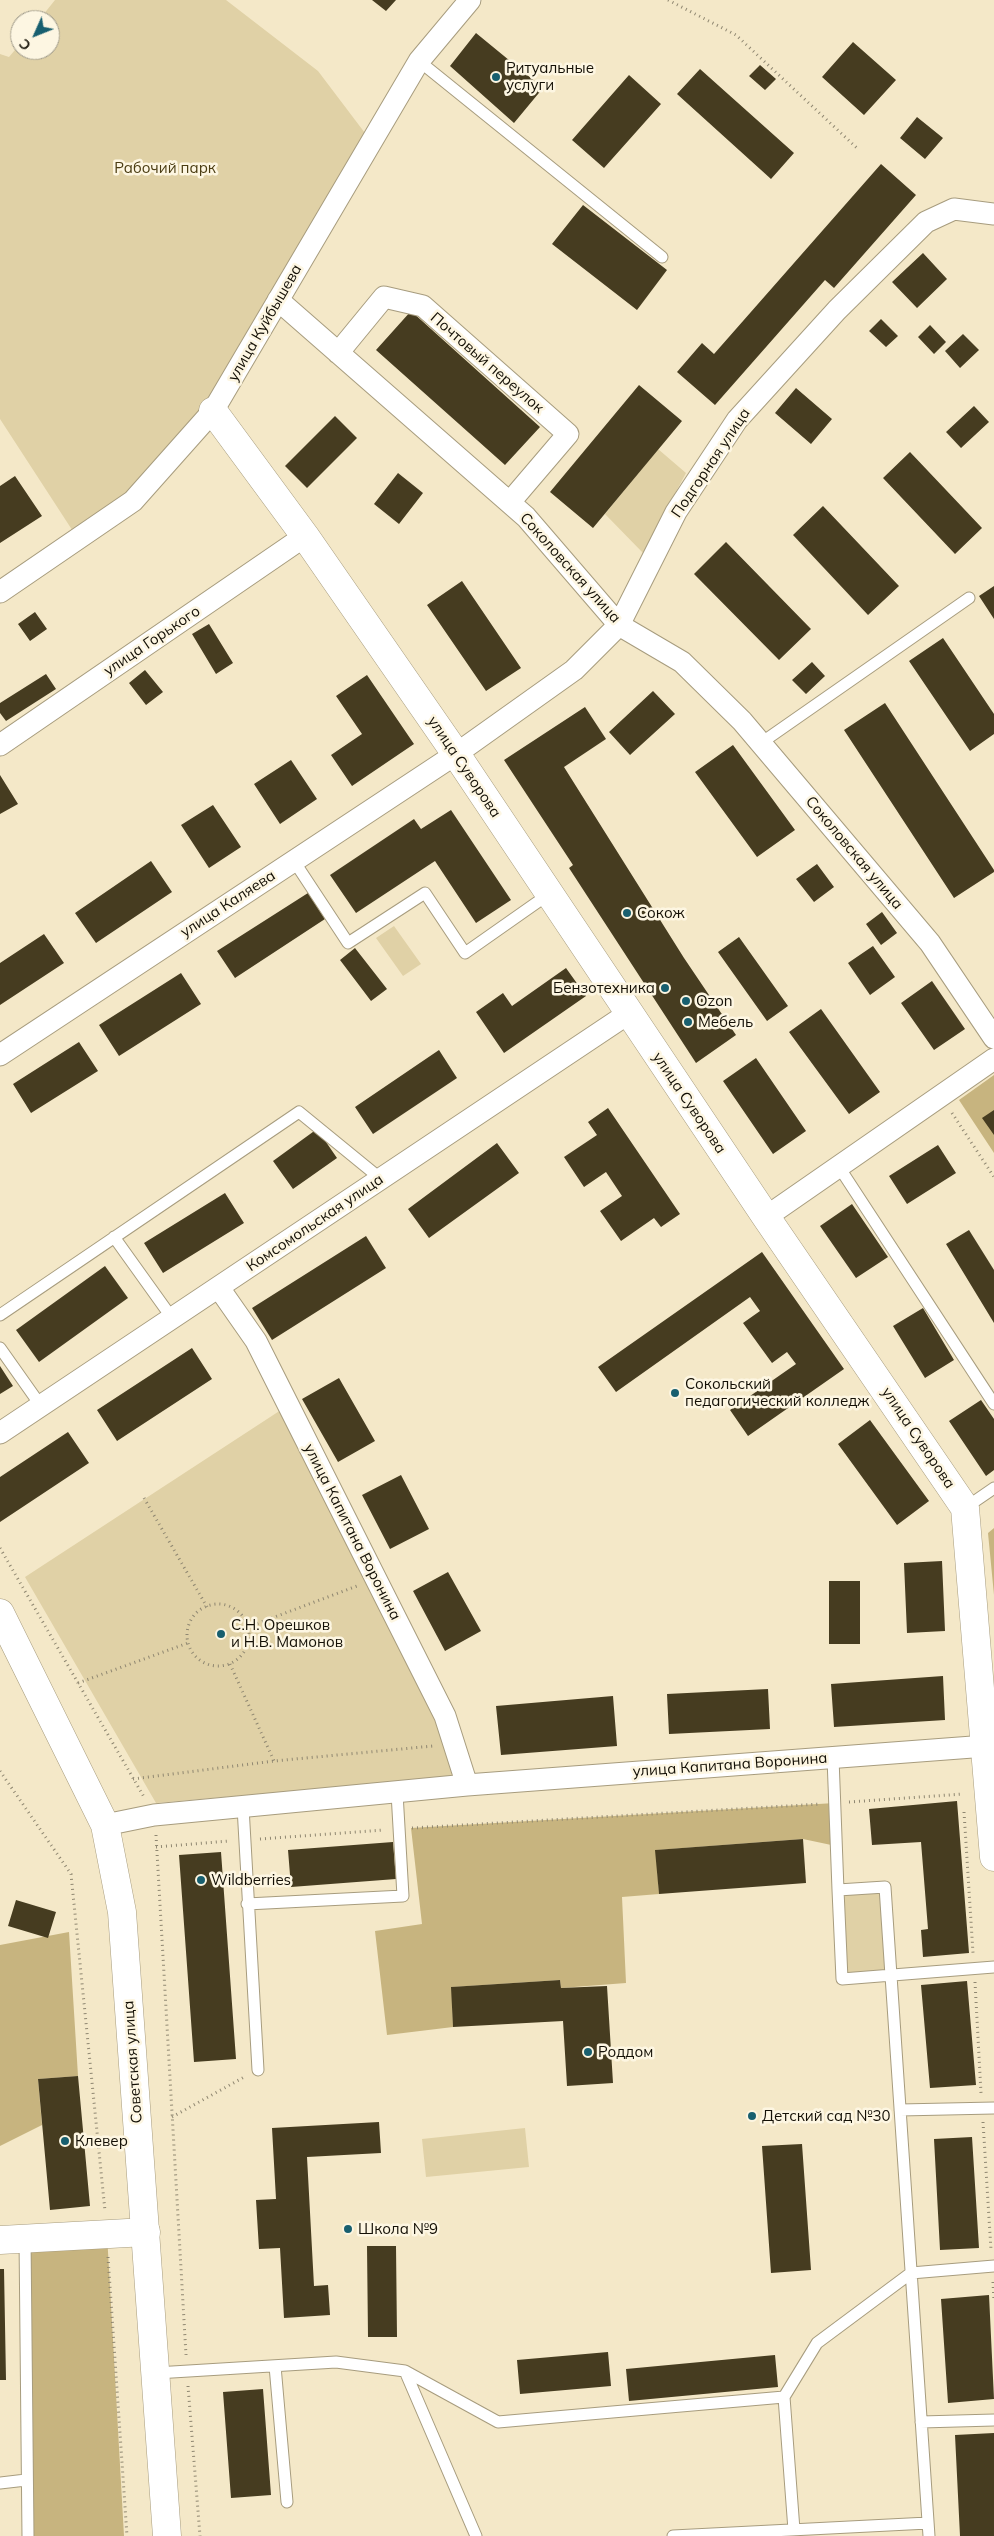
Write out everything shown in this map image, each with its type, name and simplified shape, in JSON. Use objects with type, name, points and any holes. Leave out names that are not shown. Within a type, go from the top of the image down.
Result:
[{"type":"street","name":"улица Куйбышева","points":[[0,592],[133,501],[213,411],[419,61],[470,0]]},
{"type":"street","name":"Подгорная улица","points":[[456,754],[574,670],[619,625],[676,512],[731,429],[824,324],[926,222],[954,209],[994,214]]},
{"type":"street","name":"Почтовый переулок","points":[[338,353],[384,297],[423,306],[568,434],[510,502]]},
{"type":"street","name":"Соколовская улица","points":[[278,300],[526,517],[619,625],[682,662],[742,720],[930,943],[994,1038]]},
{"type":"street","name":"улица Суворова","points":[[213,411],[305,536],[456,754],[628,1013],[965,1508],[990,1746],[994,1857]]},
{"type":"street","name":"улица Горького","points":[[0,745],[305,536]]},
{"type":"street","name":"улица Каляева","points":[[0,1055],[456,754]]},
{"type":"street","name":"Комсомольская улица","points":[[0,1433],[628,1013]]},
{"type":"street","points":[[766,1217],[994,1059]]},
{"type":"street","name":"улица Капитана Воронина","points":[[219,1288],[256,1341],[376,1578],[444,1716],[467,1785]]},
{"type":"street","name":"Советская улица","points":[[0,1613],[105,1825],[122,1912],[167,2536]]},
{"type":"street","name":"улица Капитана Воронина","points":[[105,1825],[154,1815],[467,1785],[990,1746]]},
{"type":"street","points":[[13,2239],[146,2232]]},
{"type":"lane","points":[[419,61],[662,257]]},
{"type":"lane","points":[[761,743],[969,598]]},
{"type":"lane","points":[[294,861],[348,943],[425,893],[465,953],[549,894]]},
{"type":"lane","points":[[0,1315],[298,1112],[381,1179]]},
{"type":"lane","points":[[839,1167],[994,1404]]},
{"type":"lane","points":[[114,1237],[172,1318]]},
{"type":"lane","points":[[0,1348],[41,1406]]},
{"type":"lane","points":[[965,1508],[994,1488]]},
{"type":"lane","points":[[833,1758],[842,1979],[891,1977],[994,1967]]},
{"type":"lane","points":[[247,1904],[403,1896],[397,1793]]},
{"type":"lane","points":[[243,1807],[247,1904],[258,2070]]},
{"type":"lane","points":[[838,1890],[885,1887],[929,2536]]},
{"type":"lane","points":[[900,2110],[988,2110]]},
{"type":"lane","points":[[13,2239],[28,2536]]},
{"type":"lane","points":[[794,2530],[784,2397],[817,2343],[911,2273],[994,2266]]},
{"type":"lane","points":[[156,2373],[336,2362],[405,2371],[498,2422],[784,2397]]},
{"type":"lane","points":[[275,2366],[287,2502]]},
{"type":"lane","points":[[405,2371],[476,2536]]},
{"type":"lane","points":[[921,2422],[994,2420]]},
{"type":"lane","points":[[0,2483],[26,2480]]},
{"type":"lane","points":[[673,2536],[928,2523]]},
{"type":"path","points":[[668,0],[736,35],[858,149]]},
{"type":"path","points":[[941,1096],[994,1177]]},
{"type":"path","points":[[144,1498],[206,1607]]},
{"type":"path","points":[[0,1548],[154,1815],[187,2371],[200,2536]]},
{"type":"path","points":[[248,1627],[376,1578]]},
{"type":"path","points":[[221,1604],[235,1609],[248,1627],[246,1649],[236,1660],[230,1663],[215,1666],[208,1664],[196,1656],[188,1643],[188,1628],[191,1621],[206,1607],[221,1604]]},
{"type":"path","points":[[78,1683],[188,1643]]},
{"type":"path","points":[[230,1663],[274,1761]]},
{"type":"path","points":[[133,1779],[274,1761],[454,1744]]},
{"type":"path","points":[[0,1770],[71,1874],[107,2234],[127,2536]]},
{"type":"path","points":[[411,1828],[963,1794],[974,1963]]},
{"type":"path","points":[[254,1840],[392,1830]]},
{"type":"path","points":[[156,1847],[235,1841]]},
{"type":"path","points":[[974,1973],[982,2102]]},
{"type":"path","points":[[172,2117],[258,2070]]},
{"type":"path","points":[[988,2110],[991,2251]]},
{"type":"path","points":[[993,2281],[994,2301]]},
{"type":"green space","name":"Рабочий парк","points":[[55,0],[226,0],[318,71],[371,141],[213,411],[78,539],[0,419],[0,54],[10,56],[10,60],[60,60],[60,10],[47,10]]},
{"type":"green space","points":[[658,449],[686,473],[643,553],[605,514]]},
{"type":"green space","points":[[394,926],[421,964],[403,976],[376,938]]},
{"type":"green space","points":[[284,1408],[438,1718],[453,1777],[156,1803],[25,1577]]},
{"type":"green space","points":[[885,1887],[891,1977],[842,1979],[838,1890]]},
{"type":"green space","points":[[525,2128],[529,2167],[426,2177],[422,2139]]},
{"type":"shaded area","points":[[994,1075],[994,1153],[959,1100]]},
{"type":"shaded area","points":[[994,1528],[994,1595],[988,1533]]},
{"type":"shaded area","points":[[835,1803],[836,1846],[803,1839],[656,1850],[659,1894],[622,1897],[626,1983],[561,1988],[560,1980],[452,1987],[453,2027],[387,2035],[375,1931],[422,1924],[411,1828]]},
{"type":"shaded area","points":[[69,1932],[78,2076],[38,2079],[42,2125],[0,2146],[0,1945]]},
{"type":"shaded area","points":[[107,2234],[124,2536],[30,2536],[25,2238]]},
{"type":"building","points":[[372,0],[396,0],[386,11]]},
{"type":"building","name":"Ритуальные услуги","points":[[476,33],[543,88],[514,123],[450,66]]},
{"type":"building","points":[[853,42],[896,80],[864,115],[822,77]]},
{"type":"building","points":[[760,65],[776,79],[765,90],[749,76]]},
{"type":"building","points":[[700,69],[794,153],[771,179],[677,94]]},
{"type":"building","points":[[629,75],[661,104],[604,168],[572,140]]},
{"type":"building","points":[[917,117],[943,138],[925,159],[900,138]]},
{"type":"building","points":[[881,164],[916,195],[834,288],[825,280],[715,405],[677,372],[702,343],[714,354]]},
{"type":"building","points":[[583,205],[667,270],[637,310],[552,244]]},
{"type":"building","points":[[923,253],[947,279],[917,308],[892,282]]},
{"type":"building","points":[[411,311],[540,427],[505,465],[376,350]]},
{"type":"building","points":[[881,319],[898,336],[886,347],[869,331]]},
{"type":"building","points":[[930,325],[946,342],[934,354],[918,337]]},
{"type":"building","points":[[963,334],[979,350],[960,368],[945,351]]},
{"type":"building","points":[[639,385],[682,421],[593,528],[550,492]]},
{"type":"building","points":[[796,388],[832,419],[811,444],[775,413]]},
{"type":"building","points":[[974,406],[989,422],[961,448],[946,432]]},
{"type":"building","points":[[335,416],[357,438],[307,488],[285,466]]},
{"type":"building","points":[[910,452],[982,528],[955,554],[883,478]]},
{"type":"building","points":[[398,473],[423,493],[399,524],[374,504]]},
{"type":"building","points":[[15,476],[42,516],[0,543],[0,486]]},
{"type":"building","points":[[823,506],[899,586],[868,615],[793,535]]},
{"type":"building","points":[[726,542],[811,629],[779,660],[694,574]]},
{"type":"building","points":[[462,581],[521,668],[486,691],[427,605]]},
{"type":"building","points":[[994,586],[994,619],[979,596]]},
{"type":"building","points":[[35,612],[47,629],[30,641],[18,624]]},
{"type":"building","points":[[209,624],[233,663],[216,674],[192,634]]},
{"type":"building","points":[[943,638],[994,714],[994,734],[970,751],[909,661]]},
{"type":"building","points":[[812,662],[825,676],[806,694],[792,680]]},
{"type":"building","points":[[145,670],[163,692],[146,705],[129,683]]},
{"type":"building","points":[[46,674],[56,689],[6,721],[0,713],[0,703]]},
{"type":"building","points":[[367,675],[414,744],[352,786],[331,755],[362,734],[336,696]]},
{"type":"building","points":[[653,691],[675,714],[630,755],[609,732]]},
{"type":"building","points":[[885,703],[994,870],[994,872],[954,898],[844,730]]},
{"type":"building","points":[[585,707],[606,739],[564,767],[684,958],[736,1035],[696,1063],[569,868],[573,865],[504,760]]},
{"type":"building","points":[[733,745],[795,830],[757,857],[695,772]]},
{"type":"building","points":[[291,760],[317,799],[280,824],[254,784]]},
{"type":"building","points":[[0,775],[18,804],[0,814]]},
{"type":"building","points":[[213,805],[241,847],[209,868],[181,825]]},
{"type":"building","points":[[451,810],[511,900],[476,923],[435,861],[356,913],[330,875],[414,819],[421,829]]},
{"type":"building","points":[[151,861],[172,892],[96,943],[75,913]]},
{"type":"building","points":[[817,864],[834,887],[814,902],[796,879]]},
{"type":"building","points":[[308,893],[325,919],[235,978],[217,951]]},
{"type":"building","points":[[882,912],[897,933],[881,945],[866,924]]},
{"type":"building","points":[[44,934],[64,963],[0,1005],[0,963]]},
{"type":"building","points":[[739,937],[788,1006],[767,1021],[718,952]]},
{"type":"building","points":[[873,946],[895,977],[870,995],[848,963]]},
{"type":"building","points":[[355,948],[387,989],[371,1001],[340,960]]},
{"type":"building","points":[[566,968],[586,996],[504,1053],[476,1012],[503,993],[512,1006]]},
{"type":"building","points":[[181,973],[201,1004],[119,1056],[99,1025]]},
{"type":"building","points":[[932,981],[965,1029],[934,1050],[901,1003]]},
{"type":"building","points":[[821,1009],[880,1092],[849,1114],[789,1032]]},
{"type":"building","points":[[79,1042],[98,1071],[31,1113],[13,1084]]},
{"type":"building","points":[[439,1050],[457,1078],[373,1134],[355,1107]]},
{"type":"building","points":[[756,1058],[806,1131],[773,1154],[723,1081]]},
{"type":"building","points":[[608,1108],[680,1214],[661,1227],[654,1218],[621,1241],[600,1211],[622,1196],[606,1172],[584,1187],[564,1157],[597,1135],[588,1122]]},
{"type":"building","points":[[994,1110],[994,1135],[982,1118]]},
{"type":"building","points":[[317,1129],[337,1158],[293,1189],[273,1161]]},
{"type":"building","points":[[497,1143],[519,1173],[429,1238],[408,1209]]},
{"type":"building","points":[[938,1145],[956,1173],[907,1204],[889,1176]]},
{"type":"building","points":[[225,1193],[244,1223],[163,1273],[144,1243]]},
{"type":"building","points":[[852,1204],[888,1257],[856,1278],[820,1226]]},
{"type":"building","points":[[969,1230],[994,1270],[994,1323],[946,1244]]},
{"type":"building","points":[[366,1236],[386,1268],[272,1340],[252,1308]]},
{"type":"building","points":[[762,1252],[844,1369],[748,1436],[730,1410],[796,1364],[787,1352],[772,1363],[743,1323],[760,1311],[750,1297],[616,1392],[598,1367]]},
{"type":"building","points":[[105,1266],[128,1298],[39,1362],[16,1330]]},
{"type":"building","points":[[923,1308],[954,1360],[925,1378],[893,1326]]},
{"type":"building","points":[[192,1348],[212,1379],[117,1441],[97,1410]]},
{"type":"building","points":[[0,1366],[13,1386],[0,1394]]},
{"type":"building","points":[[339,1378],[375,1441],[338,1462],[302,1399]]},
{"type":"building","points":[[981,1400],[994,1419],[994,1470],[986,1476],[949,1421]]},
{"type":"building","points":[[870,1420],[929,1501],[897,1525],[838,1444]]},
{"type":"building","points":[[68,1432],[89,1463],[0,1522],[0,1477]]},
{"type":"building","points":[[401,1475],[429,1529],[390,1549],[362,1495]]},
{"type":"building","points":[[942,1561],[945,1631],[907,1633],[904,1563]]},
{"type":"building","points":[[448,1572],[481,1631],[445,1651],[413,1591]]},
{"type":"building","points":[[829,1581],[860,1581],[860,1644],[829,1644]]},
{"type":"building","points":[[943,1676],[945,1720],[834,1727],[831,1684]]},
{"type":"building","points":[[768,1689],[770,1729],[669,1734],[667,1694]]},
{"type":"building","points":[[613,1696],[617,1746],[501,1755],[496,1706]]},
{"type":"building","points":[[957,1801],[969,1953],[923,1957],[921,1930],[928,1929],[921,1842],[872,1845],[869,1809]]},
{"type":"building","points":[[803,1839],[806,1883],[659,1894],[655,1850]]},
{"type":"building","points":[[393,1842],[396,1879],[291,1887],[288,1850]]},
{"type":"building","points":[[221,1852],[236,2059],[194,2062],[179,1855]]},
{"type":"building","points":[[16,1900],[56,1912],[48,1938],[8,1926]]},
{"type":"building","points":[[560,1980],[561,1988],[607,1986],[613,2083],[567,2086],[563,2021],[453,2027],[451,1987]]},
{"type":"building","points":[[967,1981],[976,2085],[930,2088],[921,1985]]},
{"type":"building","points":[[78,2076],[90,2206],[50,2210],[38,2079]]},
{"type":"building","points":[[379,2122],[381,2153],[307,2157],[314,2286],[328,2285],[330,2315],[284,2318],[280,2248],[259,2249],[256,2200],[276,2199],[272,2128]]},
{"type":"building","points":[[972,2137],[979,2248],[940,2250],[934,2139]]},
{"type":"building","points":[[802,2144],[811,2270],[771,2273],[762,2146]]},
{"type":"building","points":[[367,2246],[396,2246],[397,2337],[368,2337]]},
{"type":"building","points":[[0,2269],[4,2269],[6,2380],[0,2380]]},
{"type":"building","points":[[989,2295],[994,2399],[948,2403],[941,2299]]},
{"type":"building","points":[[608,2352],[611,2386],[520,2394],[517,2360]]},
{"type":"building","points":[[775,2355],[778,2387],[629,2401],[626,2369]]},
{"type":"building","points":[[263,2389],[271,2495],[231,2498],[223,2392]]},
{"type":"building","points":[[994,2433],[994,2536],[960,2536],[955,2435]]},
{"type":"place","name":"Ритуальные услуги","points":[[496,77]]},
{"type":"place","name":"Сокож","points":[[627,913]]},
{"type":"place","name":"Бензотехника","points":[[665,988]]},
{"type":"place","name":"Ozon","points":[[686,1001]]},
{"type":"place","name":"Мебель","points":[[688,1022]]},
{"type":"place","name":"Сокольский педагогический колледж","points":[[675,1393]]},
{"type":"place","name":"С.Н. Орешков и Н.В. Мамонов","points":[[221,1634]]},
{"type":"place","name":"Wildberries","points":[[201,1880]]},
{"type":"place","name":"Роддом","points":[[588,2052]]},
{"type":"place","name":"Детский сад №30","points":[[752,2116]]},
{"type":"place","name":"Клевер","points":[[65,2141]]},
{"type":"place","name":"Школа №9","points":[[348,2229]]}]
